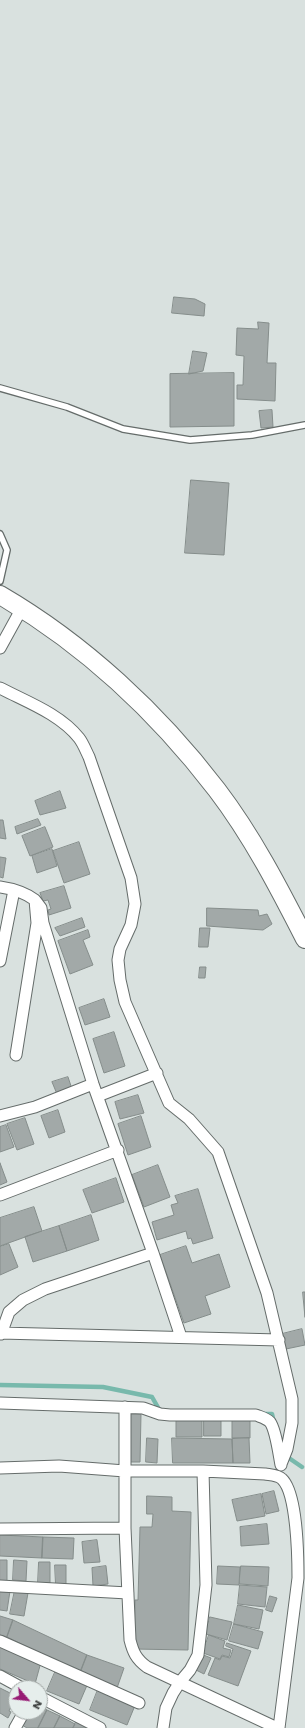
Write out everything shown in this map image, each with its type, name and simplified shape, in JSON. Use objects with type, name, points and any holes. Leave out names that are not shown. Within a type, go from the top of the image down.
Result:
[{"type":"main road","points":[[0,595],[22,608],[102,668],[139,701],[178,741],[218,792],[251,842],[282,895],[305,939]]},
{"type":"street","points":[[0,648],[22,608]]},
{"type":"street","points":[[0,688],[51,714],[68,726],[80,739],[89,757],[131,878],[136,904],[131,925],[120,949],[118,960],[120,980],[125,1002],[170,1103],[189,1119],[218,1152],[267,1293],[292,1399],[292,1423],[287,1449],[281,1464]]},
{"type":"street","points":[[0,887],[22,892],[35,900],[41,908],[43,923],[93,1084],[118,1150],[181,1338]]},
{"type":"street","points":[[0,961],[14,890]]},
{"type":"street","points":[[16,1055],[37,923],[35,900]]},
{"type":"street","points":[[98,1096],[157,1073]]},
{"type":"street","points":[[0,1116],[35,1107],[93,1084]]},
{"type":"street","points":[[0,1195],[118,1150]]},
{"type":"street","points":[[153,1253],[45,1289],[23,1300],[9,1312],[1,1334],[279,1340]]},
{"type":"street","points":[[0,1403],[125,1407],[143,1408],[160,1414],[245,1414],[263,1417],[270,1422],[273,1428],[281,1464],[282,1478],[290,1494],[301,1554],[296,1603],[278,1728],[143,1664],[133,1653],[130,1640],[125,1528],[125,1407]]},
{"type":"street","points":[[0,1468],[59,1466],[125,1471],[204,1471],[265,1474],[275,1475],[282,1478]]},
{"type":"street","points":[[162,1728],[166,1708],[180,1682],[190,1670],[198,1655],[206,1585],[204,1471]]},
{"type":"street","points":[[0,1530],[125,1528]]},
{"type":"street","points":[[0,1586],[128,1593]]},
{"type":"street","points":[[0,1641],[139,1703]]},
{"type":"street","points":[[48,1702],[100,1728]]},
{"type":"lane","points":[[0,388],[67,407],[123,429],[190,440],[252,435],[305,425]]},
{"type":"lane","points":[[0,534],[7,550],[0,581]]},
{"type":"building","points":[[174,297],[195,299],[205,304],[204,316],[172,313]]},
{"type":"building","points":[[258,322],[269,323],[267,363],[276,363],[275,401],[237,399],[237,385],[243,385],[244,356],[236,355],[237,328],[258,329]]},
{"type":"building","points":[[193,351],[207,353],[203,371],[189,374]]},
{"type":"building","points":[[234,373],[234,426],[170,427],[170,374]]},
{"type":"building","points":[[272,410],[273,427],[261,428],[259,411]]},
{"type":"building","points":[[191,480],[229,483],[224,555],[185,553]]},
{"type":"building","points":[[60,791],[66,808],[40,815],[35,801]]},
{"type":"building","points":[[38,819],[41,825],[17,834],[15,827]]},
{"type":"building","points":[[0,820],[3,820],[6,839],[0,838]]},
{"type":"building","points":[[45,827],[53,847],[30,856],[22,836]]},
{"type":"building","points":[[79,842],[90,874],[64,883],[53,851]]},
{"type":"building","points":[[52,849],[57,866],[37,873],[32,856]]},
{"type":"building","points":[[0,857],[6,858],[3,878],[0,877]]},
{"type":"building","points":[[64,886],[71,908],[49,915],[48,910],[51,909],[48,900],[43,901],[40,893]]},
{"type":"building","points":[[207,908],[258,910],[259,916],[267,914],[272,924],[263,930],[207,926]]},
{"type":"building","points":[[82,918],[85,927],[60,936],[55,928]]},
{"type":"building","points":[[200,928],[210,928],[208,947],[199,947]]},
{"type":"building","points":[[88,930],[90,937],[83,940],[93,965],[70,974],[58,941]]},
{"type":"building","points":[[200,967],[206,967],[205,978],[199,978]]},
{"type":"building","points":[[104,999],[110,1017],[85,1025],[79,1008]]},
{"type":"building","points":[[114,1032],[125,1066],[104,1073],[93,1039]]},
{"type":"building","points":[[68,1077],[72,1089],[57,1094],[52,1082]]},
{"type":"building","points":[[138,1095],[144,1113],[120,1119],[115,1102]]},
{"type":"building","points":[[58,1110],[65,1132],[49,1138],[41,1116]]},
{"type":"building","points":[[141,1116],[151,1147],[128,1155],[118,1124]]},
{"type":"building","points":[[25,1118],[34,1144],[17,1150],[7,1124]]},
{"type":"building","points":[[6,1125],[14,1147],[0,1152],[0,1127]]},
{"type":"building","points":[[0,1163],[7,1182],[0,1185]]},
{"type":"building","points":[[158,1165],[170,1197],[144,1207],[132,1175]]},
{"type":"building","points":[[116,1178],[124,1202],[92,1213],[83,1190]]},
{"type":"building","points":[[198,1189],[213,1238],[193,1244],[191,1238],[188,1239],[186,1231],[157,1240],[152,1222],[174,1215],[171,1205],[178,1203],[175,1196]]},
{"type":"building","points":[[34,1207],[42,1231],[0,1246],[0,1218]]},
{"type":"building","points":[[91,1215],[99,1240],[67,1251],[59,1226]]},
{"type":"building","points":[[59,1226],[67,1251],[33,1262],[25,1237]]},
{"type":"building","points":[[9,1244],[18,1267],[0,1275],[0,1247]]},
{"type":"building","points":[[186,1246],[192,1263],[219,1254],[230,1287],[205,1296],[211,1314],[184,1323],[160,1255]]},
{"type":"building","points":[[303,1292],[305,1292],[305,1317]]},
{"type":"building","points":[[302,1329],[305,1345],[286,1349],[282,1334]]},
{"type":"building","points":[[131,1414],[141,1414],[140,1462],[130,1462]]},
{"type":"building","points":[[202,1415],[202,1437],[176,1437],[176,1416]]},
{"type":"building","points":[[250,1415],[250,1438],[232,1438],[232,1416]]},
{"type":"building","points":[[204,1417],[221,1417],[221,1436],[204,1436]]},
{"type":"building","points":[[147,1438],[158,1439],[157,1463],[146,1462]]},
{"type":"building","points":[[172,1438],[232,1439],[233,1463],[173,1463]]},
{"type":"building","points":[[249,1438],[250,1463],[233,1463],[232,1439]]},
{"type":"building","points":[[274,1491],[279,1511],[266,1514],[262,1494]]},
{"type":"building","points":[[261,1494],[265,1516],[237,1521],[232,1500]]},
{"type":"building","points":[[147,1496],[172,1497],[172,1511],[191,1512],[188,1650],[134,1649],[135,1600],[138,1600],[140,1527],[152,1527],[153,1514],[147,1514]]},
{"type":"building","points":[[267,1524],[269,1544],[241,1546],[240,1527]]},
{"type":"building","points":[[0,1535],[43,1537],[42,1558],[0,1556]]},
{"type":"building","points":[[43,1537],[74,1538],[73,1559],[42,1558]]},
{"type":"building","points":[[97,1540],[100,1562],[84,1563],[82,1542]]},
{"type":"building","points":[[0,1560],[7,1560],[7,1581],[0,1581]]},
{"type":"building","points":[[14,1560],[27,1561],[26,1581],[13,1580]]},
{"type":"building","points":[[39,1562],[50,1562],[50,1583],[38,1583]]},
{"type":"building","points":[[55,1565],[66,1565],[66,1584],[56,1585]]},
{"type":"building","points":[[106,1566],[108,1584],[93,1586],[92,1568]]},
{"type":"building","points":[[218,1566],[240,1567],[239,1585],[217,1584]]},
{"type":"building","points":[[241,1566],[269,1567],[268,1586],[240,1584]]},
{"type":"building","points":[[240,1585],[267,1587],[265,1607],[238,1604]]},
{"type":"building","points":[[0,1590],[10,1591],[7,1611],[0,1610]]},
{"type":"building","points":[[15,1590],[28,1593],[24,1616],[10,1614]]},
{"type":"building","points":[[270,1596],[277,1598],[272,1612],[266,1610]]},
{"type":"building","points":[[238,1605],[263,1610],[259,1629],[234,1624]]},
{"type":"building","points":[[0,1616],[13,1620],[7,1637],[0,1635]]},
{"type":"building","points":[[210,1617],[232,1622],[227,1640],[206,1634]]},
{"type":"building","points":[[13,1620],[87,1655],[80,1673],[7,1637]]},
{"type":"building","points":[[234,1624],[263,1632],[258,1649],[229,1641]]},
{"type":"building","points":[[209,1635],[225,1641],[223,1648],[231,1650],[229,1657],[222,1655],[220,1659],[203,1653]]},
{"type":"building","points":[[227,1643],[251,1651],[238,1686],[208,1675],[215,1658],[220,1660],[222,1656],[230,1658],[233,1649],[226,1646]]},
{"type":"building","points":[[0,1644],[41,1662],[36,1680],[26,1680],[0,1669]]},
{"type":"building","points":[[201,1654],[211,1658],[204,1674],[194,1669]]},
{"type":"building","points":[[87,1655],[124,1668],[117,1688],[80,1673]]},
{"type":"building","points":[[56,1670],[88,1683],[79,1704],[48,1691]]},
{"type":"building","points":[[99,1687],[136,1703],[127,1725],[90,1710]]},
{"type":"building","points":[[0,1688],[8,1692],[8,1718],[0,1713]]},
{"type":"building","points":[[48,1710],[60,1716],[54,1728],[38,1728],[42,1720],[48,1720]]},
{"type":"building","points":[[60,1716],[75,1724],[73,1728],[54,1728]]},
{"type":"building","points":[[23,1720],[42,1720],[38,1728],[27,1728],[22,1725]]},
{"type":"building","points":[[77,1720],[90,1728],[73,1728]]},
{"type":"waterway","points":[[0,1385],[103,1387],[152,1397],[161,1411]]},
{"type":"waterway","points":[[263,1414],[272,1414],[274,1423]]},
{"type":"waterway","points":[[286,1456],[302,1467]]}]
